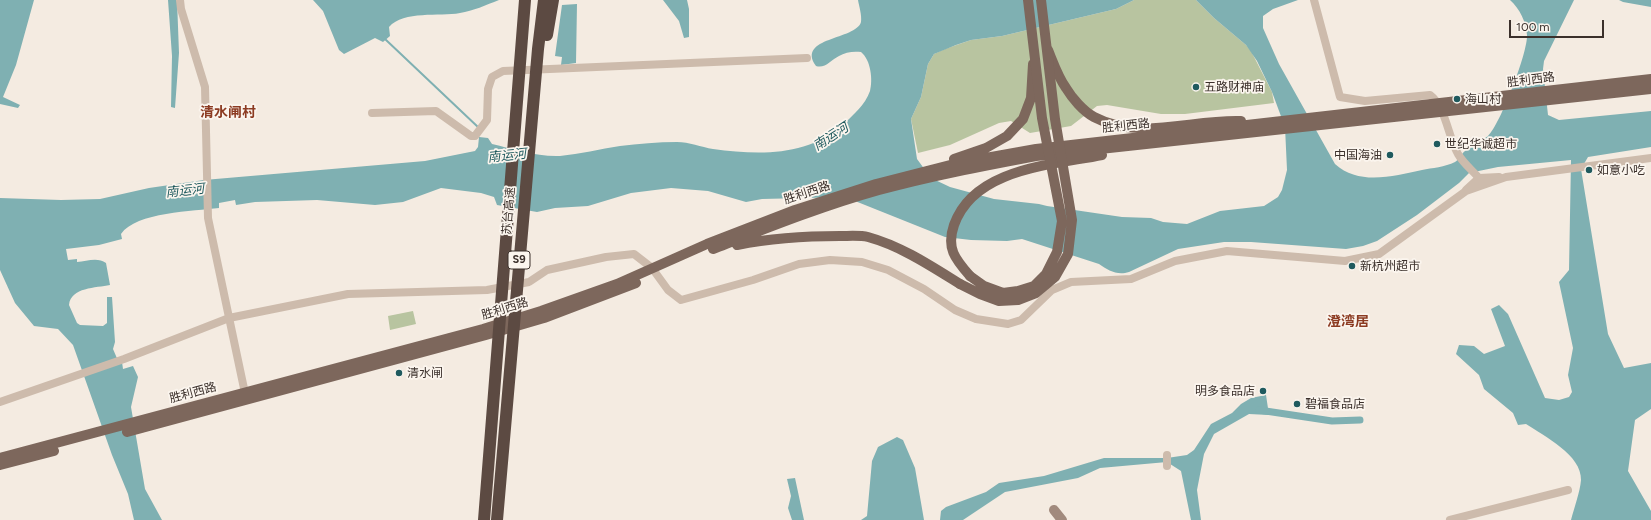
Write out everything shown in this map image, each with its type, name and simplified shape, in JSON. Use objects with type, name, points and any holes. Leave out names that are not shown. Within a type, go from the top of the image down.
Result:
[{"type":"highway","name":"苏台高速","points":[[484,520],[525,0]]},
{"type":"highway","name":"苏台高速","points":[[497,520],[528,157],[544,0]]},
{"type":"highway","points":[[528,157],[553,0]]},
{"type":"main road","points":[[1028,0],[1042,118],[1062,220],[1057,252],[1046,274],[1034,286],[1018,291],[1003,293],[984,286],[970,276],[961,266],[952,251],[952,233],[957,218],[968,200],[985,186],[1016,172],[1180,140]]},
{"type":"main road","points":[[710,250],[759,240],[803,236],[866,236],[898,248],[960,284],[999,301],[1018,300],[1036,293],[1054,277],[1068,254],[1072,220],[1055,119],[1041,0]]},
{"type":"main road","points":[[876,184],[986,148],[1007,136],[1022,119],[1031,98],[1034,48]]},
{"type":"main road","points":[[1047,48],[1065,88],[1093,116],[1118,126],[1140,129],[1226,120],[1281,124]]},
{"type":"main road","name":"胜利西路","points":[[1556,95],[1651,79]]},
{"type":"main road","name":"胜利西路","points":[[654,272],[707,244],[795,210],[876,184],[958,163],[1036,149],[1313,122],[1556,95],[1651,89]]},
{"type":"main road","name":"胜利西路","points":[[0,465],[541,311],[654,272],[821,209],[878,190],[959,170],[1036,156],[1180,140],[1281,124]]},
{"type":"main road","name":"胜利西路","points":[[0,458],[102,435]]},
{"type":"street","points":[[180,0],[181,9],[205,87],[208,218],[246,396]]},
{"type":"street","points":[[1315,2],[1340,97],[1366,101],[1430,95],[1435,98],[1458,154],[1477,176],[1506,177],[1651,158]]},
{"type":"street","points":[[372,113],[436,111],[471,136],[475,136],[487,120],[488,89],[492,77],[504,71],[807,58]]},
{"type":"street","points":[[1466,191],[1477,176]]},
{"type":"street","points":[[0,402],[78,376],[229,318],[348,294],[487,290],[529,282],[547,270],[627,254],[634,254],[654,272],[668,290],[681,300],[753,280],[799,264],[830,260],[862,262],[888,270],[924,289],[955,310],[976,319],[1008,324],[1021,320],[1052,290],[1071,282],[1131,279],[1176,261],[1227,251],[1345,260],[1379,254],[1466,191],[1506,177]]},
{"type":"street","points":[[1167,456],[1167,466]]},
{"type":"street","points":[[1450,520],[1568,490]]},
{"type":"street","points":[[1054,510],[1062,520]]},
{"type":"green space","points":[[1134,0],[1196,0],[1251,51],[1272,92],[1274,103],[1185,114],[1161,114],[1107,105],[1097,106],[1071,126],[1030,133],[1011,121],[999,123],[950,145],[918,153],[911,119],[921,97],[928,64],[934,54],[971,40],[1002,36],[1116,9]]},
{"type":"green space","points":[[413,311],[416,324],[390,330],[388,316]]},
{"type":"water","points":[[0,0],[34,0],[16,65],[3,97],[20,105],[18,108],[0,104]]},
{"type":"water","points":[[168,0],[177,0],[179,53],[175,108],[171,107],[172,56]]},
{"type":"water","points":[[313,0],[499,0],[480,8],[465,12],[403,18],[389,27],[390,36],[383,42],[375,38],[344,54],[339,50],[323,11]]},
{"type":"water","points":[[663,0],[687,0],[689,9],[689,37],[684,38],[679,21]]},
{"type":"water","name":"南运河","points":[[858,0],[1134,0],[1116,9],[1002,36],[971,40],[934,54],[928,64],[921,97],[911,119],[917,159],[931,178],[950,187],[994,199],[1039,204],[1122,217],[1151,218],[1163,222],[1187,224],[1220,211],[1264,206],[1278,197],[1282,190],[1287,170],[1285,127],[1272,92],[1257,61],[1246,45],[1214,18],[1196,0],[1298,0],[1273,9],[1263,16],[1263,28],[1279,64],[1335,164],[1344,171],[1355,175],[1377,178],[1400,175],[1451,164],[1470,147],[1488,136],[1506,104],[1518,72],[1526,44],[1527,35],[1524,21],[1517,7],[1510,0],[1574,0],[1544,61],[1543,69],[1548,115],[1559,120],[1651,111],[1651,147],[1588,157],[1581,169],[1608,334],[1624,368],[1651,363],[1651,409],[1635,420],[1628,471],[1651,511],[1651,520],[1571,520],[1581,480],[1580,471],[1575,462],[1569,454],[1552,440],[1526,424],[1518,425],[1513,413],[1484,389],[1479,375],[1456,354],[1459,345],[1474,346],[1484,354],[1505,346],[1491,309],[1499,305],[1508,314],[1545,398],[1559,400],[1569,397],[1572,392],[1568,375],[1573,348],[1559,282],[1569,270],[1571,160],[1498,167],[1469,173],[1459,183],[1417,215],[1377,241],[1363,246],[1346,249],[1251,242],[1224,242],[1178,249],[1125,273],[1117,273],[1099,264],[1022,239],[1007,241],[971,240],[945,237],[845,197],[762,199],[746,202],[708,191],[671,188],[631,193],[588,206],[555,208],[537,212],[497,205],[494,197],[481,193],[441,188],[403,202],[375,205],[317,200],[255,202],[236,205],[235,200],[219,203],[219,208],[152,217],[139,221],[128,227],[121,234],[122,239],[99,245],[66,249],[68,260],[77,259],[77,262],[100,260],[106,263],[110,285],[85,289],[74,295],[69,305],[77,323],[80,325],[103,326],[107,323],[107,297],[112,297],[115,342],[113,349],[119,363],[122,362],[123,369],[133,366],[138,377],[131,407],[145,489],[162,520],[134,520],[128,494],[112,455],[73,345],[58,329],[34,326],[15,303],[0,270],[0,198],[61,200],[100,199],[149,188],[204,180],[425,161],[475,151],[478,147],[479,137],[488,138],[492,144],[525,152],[551,156],[568,155],[648,143],[682,142],[713,149],[765,152],[782,151],[814,143],[830,135],[844,124],[862,105],[870,91],[871,81],[869,65],[861,52],[844,54],[819,67],[816,66],[812,57],[814,49],[820,44],[857,28],[861,22]]},
{"type":"water","points":[[1619,0],[1651,0],[1651,7],[1623,2]]},
{"type":"water","points":[[577,4],[576,63],[561,65],[562,57],[555,56],[562,5]]},
{"type":"water","points":[[1266,395],[1269,415],[1249,414],[1214,434],[1204,454],[1197,490],[1201,520],[1191,520],[1181,471],[1167,462],[1100,468],[1078,478],[1005,492],[963,520],[940,520],[941,511],[946,507],[986,492],[999,483],[1044,476],[1104,458],[1167,458],[1187,455],[1194,450],[1211,424],[1232,413],[1241,404],[1251,398]]},
{"type":"water","points":[[897,437],[903,440],[915,468],[924,520],[861,520],[867,516],[872,461],[878,447]]},
{"type":"water","points":[[795,478],[804,520],[792,520],[788,508],[791,496],[787,479]]},
{"type":"waterway","points":[[385,39],[479,128]]},
{"type":"waterway","points":[[1259,410],[1332,421],[1360,420]]},
{"type":"place","name":"五路财神庙","points":[[1196,87]]},
{"type":"place","name":"海山村","points":[[1457,99]]},
{"type":"place","name":"世纪华诚超市","points":[[1437,144]]},
{"type":"place","name":"中国海油","points":[[1390,155]]},
{"type":"place","name":"如意小吃","points":[[1589,170]]},
{"type":"place","name":"新杭州超市","points":[[1352,266]]},
{"type":"place","name":"清水闸","points":[[399,373]]},
{"type":"place","name":"明多食品店","points":[[1263,391]]},
{"type":"place","name":"碧福食品店","points":[[1297,404]]},
{"type":"district","name":"清水闸村","points":[[228,113]]},
{"type":"district","name":"澄湾居","points":[[1348,322]]}]
